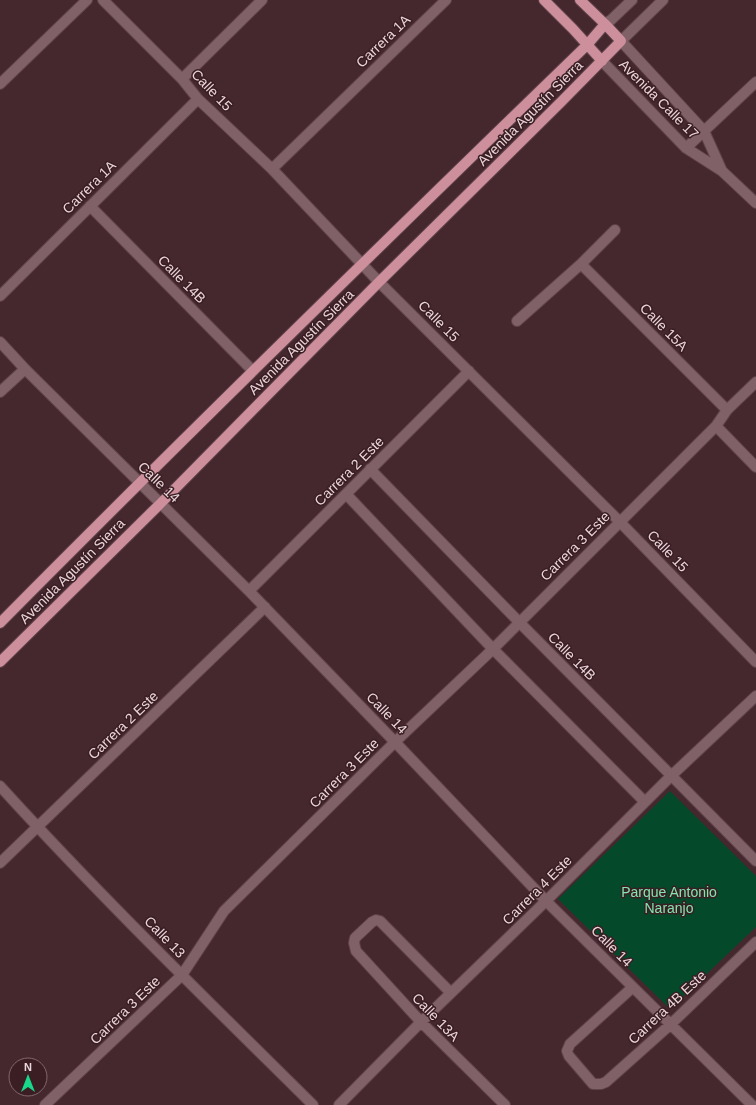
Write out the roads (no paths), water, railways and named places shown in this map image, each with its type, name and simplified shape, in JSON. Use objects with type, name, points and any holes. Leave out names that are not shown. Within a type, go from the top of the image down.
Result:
[{"type":"main road","name":"Avenida Calle 17","points":[[544,0],[602,61]]},
{"type":"main road","name":"Avenida Calle 17","points":[[580,0],[621,41]]},
{"type":"main road","name":"Avenida Agustín Sierra","points":[[0,623],[139,482],[587,44],[605,24]]},
{"type":"main road","name":"Avenida Agustín Sierra","points":[[0,662],[161,503],[379,282],[621,41]]},
{"type":"street","points":[[0,84],[88,0]]},
{"type":"street","name":"Calle 15","points":[[103,0],[182,80],[198,99],[272,169],[379,282],[619,522],[756,662]]},
{"type":"street","points":[[182,80],[262,0]]},
{"type":"street","name":"Carrera 1A","points":[[272,169],[446,0]]},
{"type":"street","points":[[605,24],[632,0]]},
{"type":"street","points":[[621,41],[663,0]]},
{"type":"street","name":"Avenida Calle 17","points":[[621,41],[704,130],[722,171]]},
{"type":"street","name":"Avenida Calle 17","points":[[602,61],[686,148],[722,171]]},
{"type":"street","points":[[686,148],[756,82]]},
{"type":"street","name":"Carrera 1A","points":[[0,296],[198,99]]},
{"type":"street","points":[[722,171],[756,203]]},
{"type":"street","name":"Calle 14B","points":[[90,206],[253,371]]},
{"type":"street","points":[[517,321],[581,264],[615,230]]},
{"type":"street","name":"Calle 15A","points":[[581,264],[727,410]]},
{"type":"street","name":"Calle 14","points":[[0,342],[25,369],[265,607],[546,901],[754,1105]]},
{"type":"street","points":[[0,392],[25,369]]},
{"type":"street","name":"Carrera 2 Este","points":[[249,591],[469,371]]},
{"type":"street","name":"Carrera 3 Este","points":[[45,1105],[182,975],[224,912],[395,742],[493,649],[716,426],[727,410],[756,382]]},
{"type":"street","points":[[716,426],[756,467]]},
{"type":"street","name":"Calle 14B","points":[[370,470],[756,861]]},
{"type":"street","points":[[346,494],[493,649],[646,802]]},
{"type":"street","name":"Carrera 2 Este","points":[[0,863],[265,607]]},
{"type":"street","name":"Carrera 4 Este","points":[[339,1105],[421,1022],[546,901],[671,776],[756,696]]},
{"type":"street","name":"Calle 13","points":[[0,786],[182,975],[312,1105]]},
{"type":"street","name":"Calle 13A","points":[[451,993],[380,921],[376,920],[372,922],[355,938],[354,943],[356,951],[421,1022],[505,1105]]},
{"type":"street","name":"Carrera 4B Este","points":[[633,987],[570,1044],[567,1051],[569,1056],[593,1084],[601,1084],[606,1082],[671,1024],[756,942]]},
{"type":"park label","name":"Parque Antonio Naranjo","points":[[669,900]]}]
